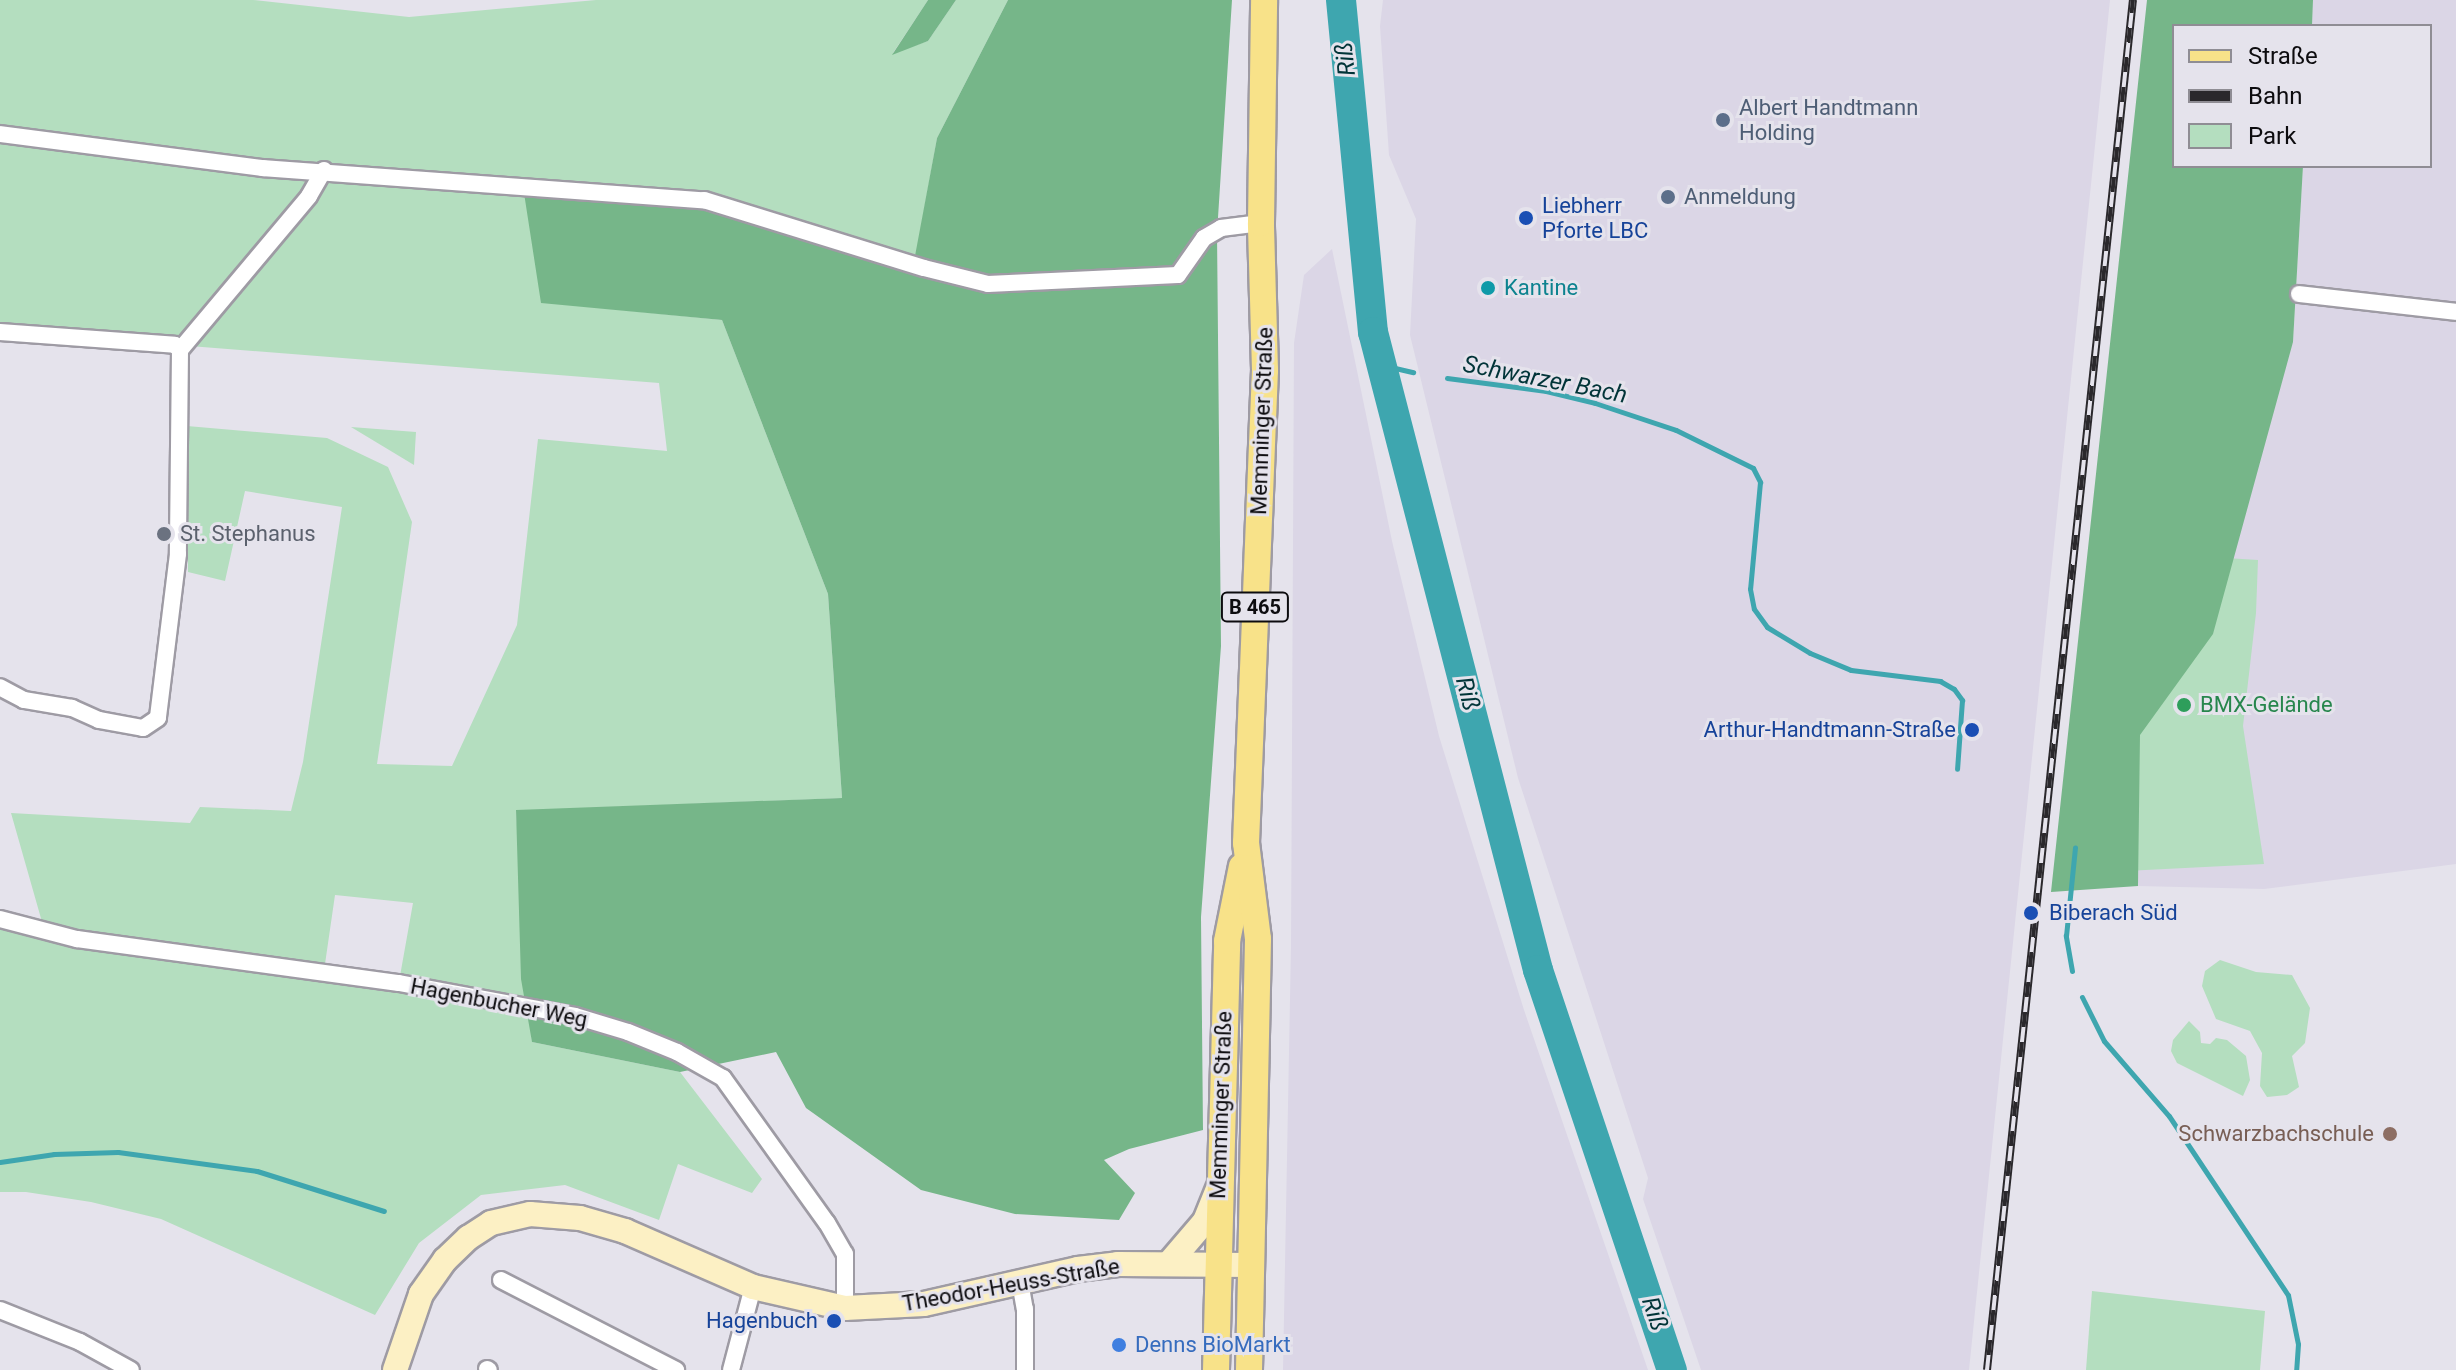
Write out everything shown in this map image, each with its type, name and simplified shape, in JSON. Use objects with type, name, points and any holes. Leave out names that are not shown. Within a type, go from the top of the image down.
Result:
[{"type":"main road","name":"Memminger Straße","points":[[1216,1370],[1218,1188],[1227,941],[1246,843],[1265,370],[1261,223],[1264,0]]},
{"type":"main road","name":"Memminger Straße","points":[[1246,843],[1258,939],[1249,1370]]},
{"type":"street","points":[[0,134],[263,168],[324,170],[704,200],[924,268],[988,284],[1178,275],[1204,238],[1221,228],[1261,223]]},
{"type":"street","points":[[0,687],[24,700],[72,708],[99,720],[143,728],[158,718],[178,554],[180,350],[309,196],[324,170]]},
{"type":"street","points":[[2299,294],[2456,312]]},
{"type":"street","points":[[0,332],[175,345],[180,350]]},
{"type":"street","name":"Hagenbucher Weg","points":[[0,919],[77,939],[399,983],[575,1016],[628,1032],[677,1052],[723,1078],[827,1223],[845,1254],[845,1308]]},
{"type":"street","points":[[1170,1262],[1205,1221],[1218,1188]]},
{"type":"street","name":"Theodor-Heuss-Straße","points":[[395,1370],[421,1294],[445,1260],[468,1238],[491,1223],[530,1214],[580,1218],[625,1231],[753,1287],[845,1308],[924,1304],[1078,1269],[1170,1262],[1251,1265]]},
{"type":"street","points":[[501,1280],[676,1370]]},
{"type":"street","points":[[1020,1282],[1025,1309],[1025,1370]]},
{"type":"street","points":[[731,1370],[753,1287]]},
{"type":"street","points":[[0,1310],[80,1342],[131,1370]]},
{"type":"shaded area","points":[[1383,0],[2110,0],[1969,1370],[1701,1370],[1643,1199],[1648,1178],[1518,778],[1410,335],[1416,219],[1389,155],[1380,26]]},
{"type":"shaded area","points":[[2313,0],[2456,0],[2456,864],[2264,889],[2138,886],[2140,735],[2293,342],[2303,168],[2432,168],[2432,24],[2312,24]]},
{"type":"shaded area","points":[[1332,249],[1392,541],[1439,736],[1524,1010],[1648,1370],[1283,1370],[1291,946],[1294,343],[1304,275]]},
{"type":"green space","points":[[0,0],[253,0],[409,17],[596,0],[928,0],[893,53],[928,41],[956,0],[1008,0],[937,138],[913,272],[541,302],[722,320],[828,594],[842,798],[516,811],[532,1042],[680,1072],[762,1179],[752,1193],[678,1164],[659,1220],[565,1185],[481,1195],[419,1243],[375,1315],[161,1219],[91,1202],[26,1192],[0,1192],[0,926],[46,936],[11,813],[190,823],[200,807],[291,811],[303,762],[342,507],[245,491],[225,581],[188,572],[187,426],[327,438],[388,467],[412,522],[377,764],[452,766],[517,625],[538,439],[667,451],[659,383],[0,331]],"holes":[[[335,895],[413,903],[400,976],[325,964]]]},
{"type":"green space","points":[[928,0],[956,0],[928,41],[892,55]]},
{"type":"green space","points":[[1008,0],[1232,0],[1217,233],[1221,646],[1201,917],[1203,1130],[1129,1149],[1104,1160],[1135,1193],[1119,1220],[1015,1214],[921,1190],[806,1108],[776,1052],[680,1072],[532,1042],[521,979],[516,810],[842,798],[828,594],[722,320],[541,303],[524,193],[699,209],[912,272],[937,138]]},
{"type":"green space","points":[[2147,0],[2313,0],[2312,24],[2172,24],[2172,168],[2303,168],[2293,342],[2213,634],[2140,735],[2138,886],[2051,892]]},
{"type":"green space","points":[[351,427],[416,432],[414,465]]},
{"type":"green space","name":"BMX-Gelände","points":[[2226,558],[2258,560],[2256,613],[2243,726],[2264,864],[2106,872],[2126,679]]},
{"type":"green space","points":[[2220,960],[2256,972],[2292,975],[2310,1008],[2305,1043],[2292,1056],[2299,1087],[2287,1095],[2267,1097],[2260,1086],[2262,1053],[2250,1031],[2216,1019],[2202,986],[2205,971]]},
{"type":"green space","points":[[2189,1021],[2200,1032],[2201,1043],[2210,1044],[2216,1038],[2227,1040],[2246,1056],[2250,1080],[2243,1096],[2177,1063],[2171,1051],[2173,1040]]},
{"type":"green space","points":[[2092,1291],[2265,1311],[2260,1370],[2086,1370]]},
{"type":"waterway","name":"Riß","points":[[1341,0],[1373,332],[1538,970],[1672,1370]]},
{"type":"waterway","name":"Schwarzer Bach","points":[[1382,365],[1413,372]]},
{"type":"waterway","name":"Schwarzer Bach","points":[[1447,378],[1546,391],[1595,403],[1676,430],[1753,468],[1760,482],[1750,589],[1754,609],[1767,627],[1810,653],[1851,670],[1940,681],[1954,689],[1962,700],[1957,769]]},
{"type":"waterway","name":"Schwarzer Bach","points":[[2072,971],[2066,936],[2075,847]]},
{"type":"waterway","name":"Schwarzer Bach","points":[[2082,997],[2104,1041],[2169,1116],[2288,1295],[2298,1344],[2296,1370]]},
{"type":"waterway","points":[[0,1162],[54,1154],[118,1152],[257,1171],[384,1211]]},
{"type":"railway","points":[[1987,1370],[2133,0]]},
{"type":"place","name":"Albert Handtmann Holding","points":[[1723,120]]},
{"type":"place","name":"Anmeldung","points":[[1668,197]]},
{"type":"place","name":"Liebherr Pforte LBC","points":[[1526,218]]},
{"type":"place","name":"Kantine","points":[[1488,288]]},
{"type":"place","name":"St. Stephanus","points":[[164,534]]},
{"type":"place","name":"BMX-Gelände","points":[[2184,705]]},
{"type":"place","name":"Arthur-Handtmann-Straße","points":[[1972,730]]},
{"type":"place","name":"Biberach Süd","points":[[2031,913]]},
{"type":"place","name":"Schwarzbachschule","points":[[2390,1134]]},
{"type":"place","name":"Hagenbuch","points":[[834,1321]]},
{"type":"place","name":"Denns BioMarkt","points":[[1119,1345]]}]
